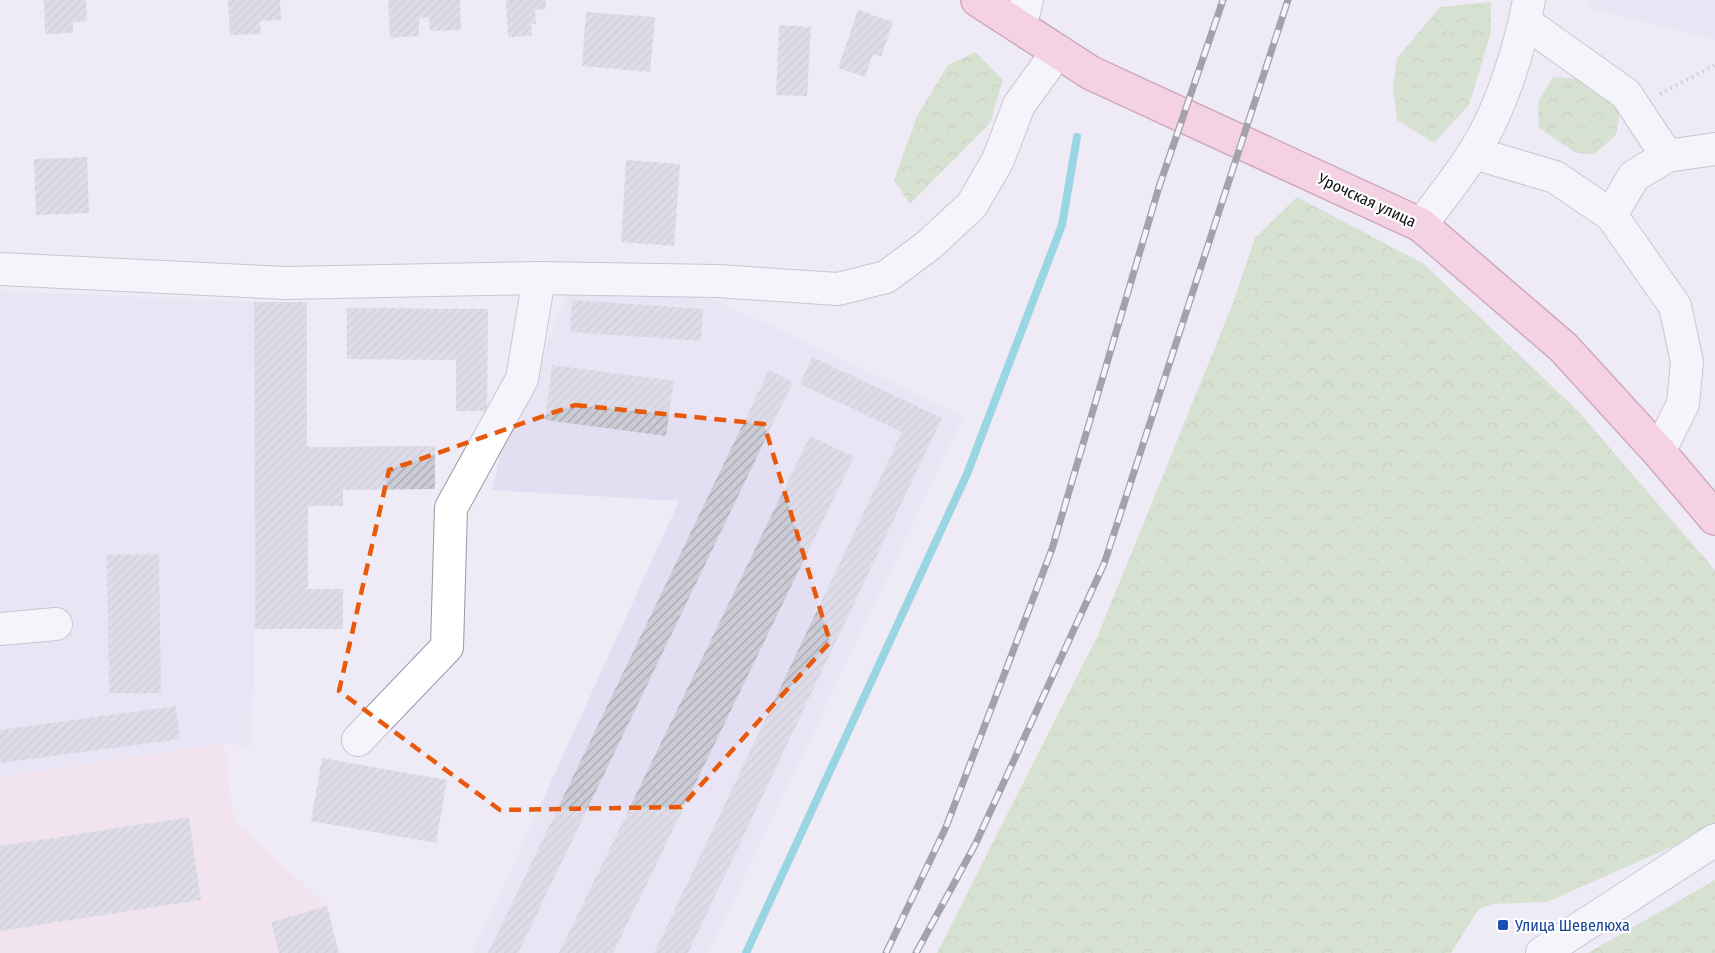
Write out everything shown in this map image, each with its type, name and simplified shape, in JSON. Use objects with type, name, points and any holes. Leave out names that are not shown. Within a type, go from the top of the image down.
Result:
[{"type":"main road","name":"Урочская улица","points":[[978,0],[1024,14],[1058,51],[1091,73],[1421,225],[1563,347],[1659,452],[1715,518]]},
{"type":"street","points":[[1421,225],[1474,153],[1499,102],[1527,11],[1626,94],[1667,156]]},
{"type":"street","points":[[0,269],[285,283],[539,278],[717,281],[838,289],[886,277],[929,245],[972,205],[998,160],[1019,105],[1058,51]]},
{"type":"street","points":[[1611,215],[1634,176],[1667,156],[1715,148]]},
{"type":"street","points":[[1474,153],[1555,177],[1611,215],[1675,306],[1687,362],[1683,404],[1659,452]]},
{"type":"street","points":[[358,740],[447,647],[451,508],[522,379],[539,278]]},
{"type":"street","points":[[0,629],[56,624]]},
{"type":"street","points":[[1542,953],[1715,840]]},
{"type":"path","points":[[1635,108],[1715,65]]},
{"type":"highlighted area","points":[[575,405],[764,424],[830,642],[681,807],[500,810],[339,691],[389,470]]},
{"type":"shaded area","points":[[1590,0],[1715,0],[1715,40],[1588,8]]},
{"type":"shaded area","points":[[0,291],[254,302],[255,629],[251,747],[224,743],[0,777]]},
{"type":"shaded area","points":[[569,291],[708,297],[964,416],[708,953],[473,953],[679,501],[492,490],[502,449]]},
{"type":"shaded area","points":[[224,743],[234,821],[327,906],[339,953],[0,953],[0,777]]},
{"type":"green space","points":[[1491,2],[1491,32],[1469,105],[1434,143],[1397,120],[1393,88],[1397,58],[1440,7]]},
{"type":"green space","points":[[976,52],[1003,80],[990,123],[910,204],[894,180],[917,116],[948,65]]},
{"type":"green space","points":[[1553,77],[1596,80],[1622,100],[1616,135],[1594,154],[1576,153],[1539,128],[1538,102]]},
{"type":"green space","points":[[1297,197],[1424,264],[1578,411],[1715,570],[1715,823],[1701,834],[1547,902],[1493,904],[1479,909],[1451,953],[937,953],[1098,635],[1231,308],[1255,238]]},
{"type":"green space","points":[[1715,880],[1715,953],[1588,953]]},
{"type":"building","points":[[44,0],[86,0],[87,21],[73,22],[73,33],[45,34]]},
{"type":"building","points":[[228,0],[280,0],[281,20],[260,21],[261,34],[230,35]]},
{"type":"building","points":[[388,0],[460,0],[461,30],[430,31],[429,17],[419,18],[419,36],[390,38]]},
{"type":"building","points":[[506,0],[546,0],[546,9],[535,10],[536,24],[531,24],[532,36],[508,37]]},
{"type":"building","points":[[858,10],[893,22],[881,57],[873,54],[865,77],[838,68]]},
{"type":"building","points":[[586,12],[655,17],[650,72],[582,66]]},
{"type":"building","points":[[779,25],[811,27],[807,96],[776,95]]},
{"type":"building","points":[[87,157],[89,213],[36,215],[34,159]]},
{"type":"building","points":[[626,160],[680,164],[674,246],[621,242]]},
{"type":"building","points":[[572,300],[703,309],[701,341],[570,332]]},
{"type":"building","points":[[254,302],[307,302],[307,447],[435,446],[435,489],[343,490],[343,506],[308,506],[308,589],[343,589],[343,629],[255,629]]},
{"type":"building","points":[[347,308],[488,309],[487,411],[456,411],[456,360],[347,359]]},
{"type":"building","points":[[812,357],[942,418],[688,953],[654,953],[902,432],[800,384]]},
{"type":"building","points":[[552,365],[674,381],[666,436],[545,420]]},
{"type":"building","points":[[769,370],[793,382],[518,953],[488,953]]},
{"type":"building","points":[[810,436],[854,457],[613,953],[559,953]]},
{"type":"building","points":[[159,554],[161,693],[109,693],[107,555]]},
{"type":"building","points":[[176,706],[180,739],[0,763],[0,730]]},
{"type":"building","points":[[322,758],[447,780],[436,843],[311,821]]},
{"type":"building","points":[[189,817],[201,900],[0,931],[0,846]]},
{"type":"building","points":[[327,906],[339,953],[279,953],[271,922]]},
{"type":"waterway","points":[[746,953],[967,474],[1062,225],[1077,137]]},
{"type":"railway","points":[[886,953],[946,827],[1052,549],[1159,187],[1223,0]]},
{"type":"railway","points":[[916,953],[975,845],[1104,564],[1288,0]]},
{"type":"place","name":"Улица Шевелюха","points":[[1503,925]]}]
